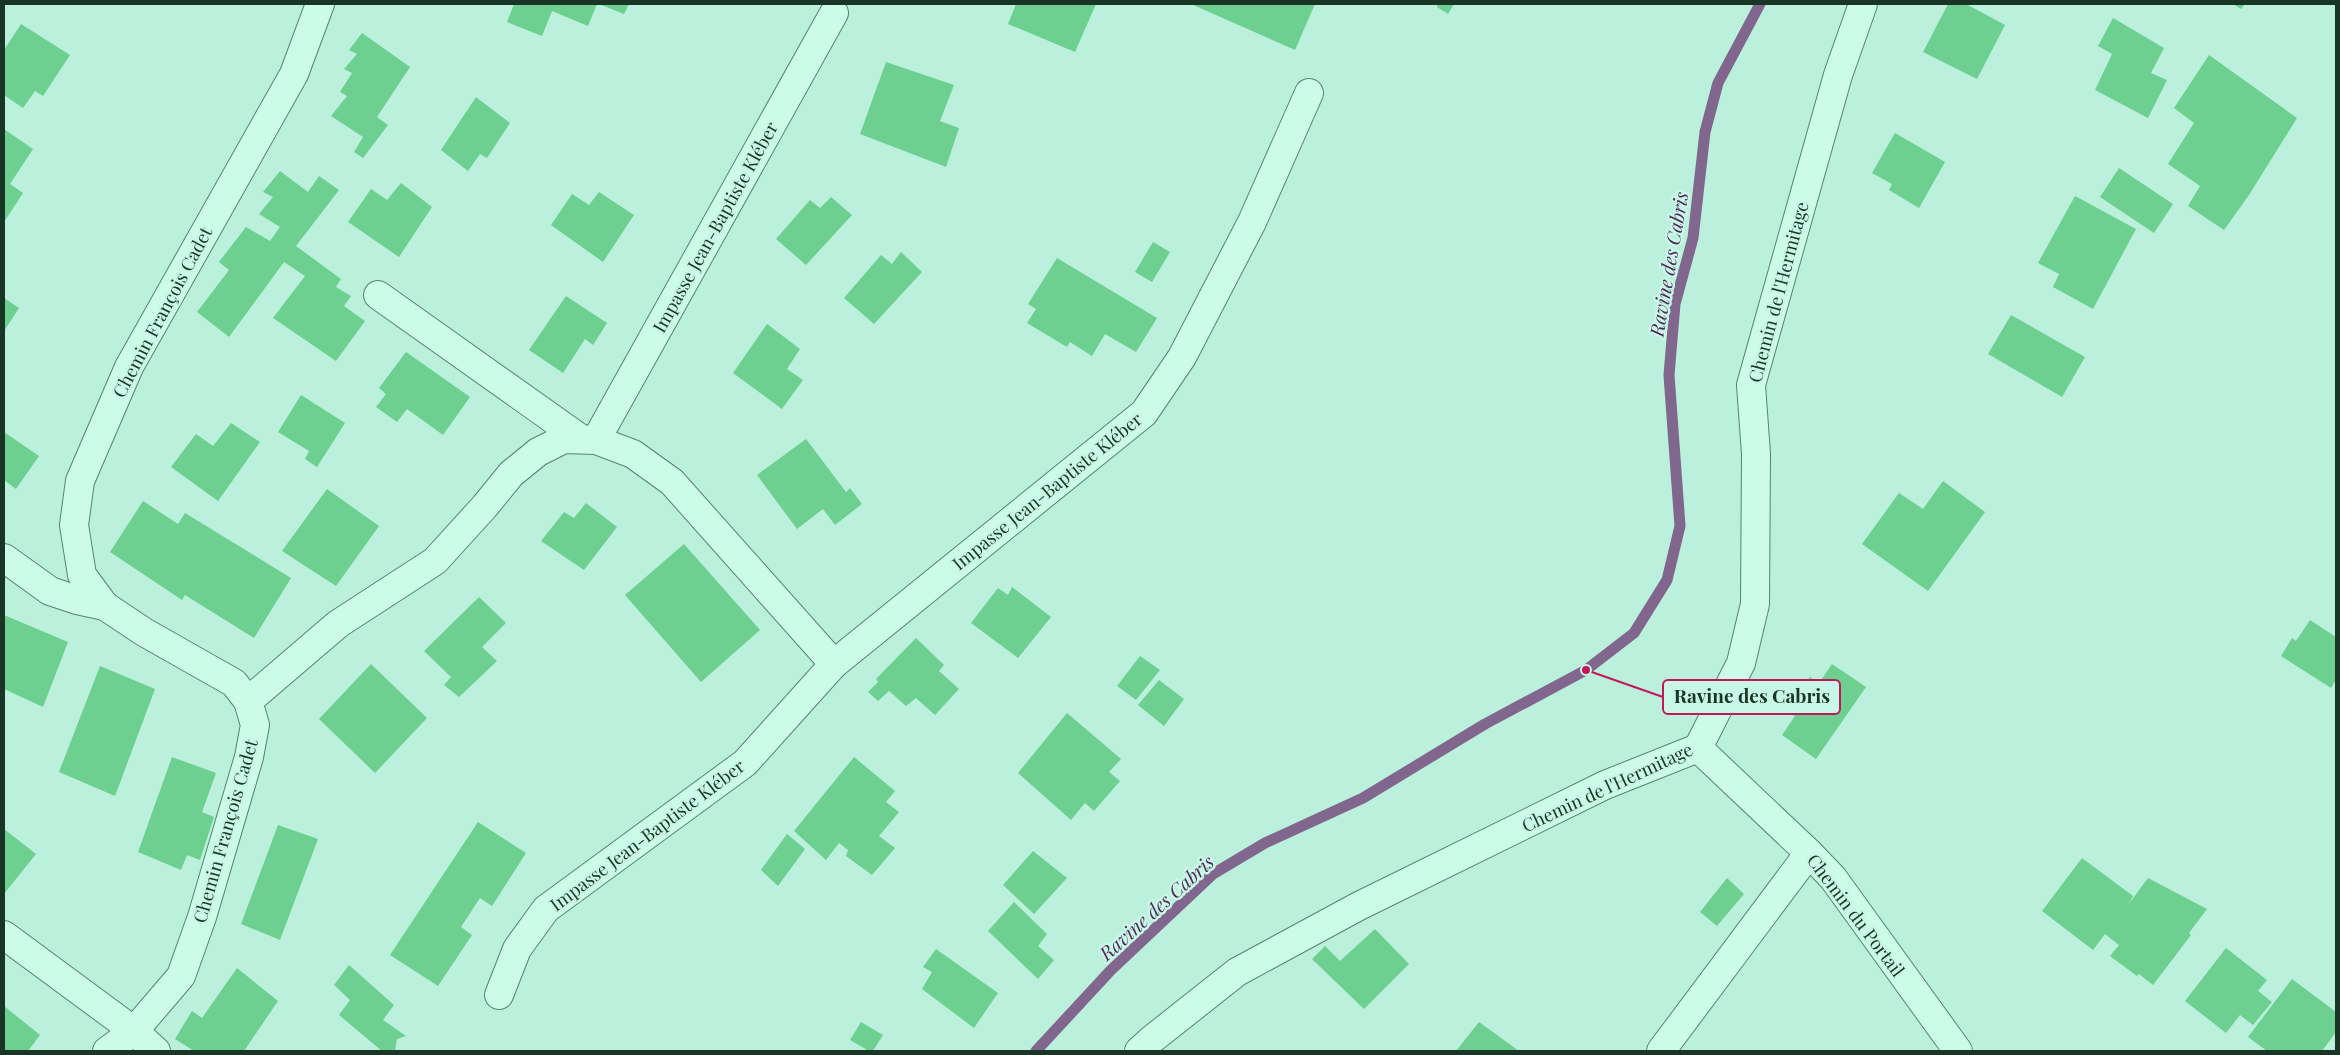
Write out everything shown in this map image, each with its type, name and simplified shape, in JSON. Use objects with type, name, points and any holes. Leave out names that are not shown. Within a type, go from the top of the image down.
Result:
[{"type":"street","name":"Chemin François Cadet","points":[[107,1051],[134,1031],[181,976],[202,916],[249,757],[255,725],[248,700],[234,683],[144,632],[105,606],[82,575],[74,526],[80,481],[130,367],[294,74],[320,4]]},
{"type":"street","name":"Chemin de l'Hermitage","points":[[1140,1051],[1151,1040],[1237,972],[1359,906],[1605,785],[1698,748],[1741,663],[1755,604],[1756,454],[1751,385],[1838,75],[1863,4]]},
{"type":"street","name":"Impasse Jean-Baptiste Kléber","points":[[588,440],[834,13]]},
{"type":"street","name":"Impasse Jean-Baptiste Kléber","points":[[499,995],[517,949],[546,910],[745,763],[834,664],[1144,413],[1182,357],[1252,222],[1309,93]]},
{"type":"street","points":[[378,294],[588,440]]},
{"type":"street","points":[[248,700],[338,624],[435,561],[511,474],[538,452],[564,439],[588,440],[633,454],[672,482],[834,664]]},
{"type":"street","points":[[4,558],[50,591],[77,600],[105,606]]},
{"type":"street","name":"Chemin du Portail","points":[[1698,748],[1833,878],[1958,1051]]},
{"type":"street","points":[[1661,1051],[1809,853]]},
{"type":"street","points":[[4,935],[134,1031],[156,1051]]},
{"type":"building","points":[[514,4],[597,4],[588,26],[552,11],[542,36],[507,22]]},
{"type":"building","points":[[599,4],[629,4],[624,14]]},
{"type":"building","points":[[1016,4],[1096,4],[1075,52],[1008,24]]},
{"type":"building","points":[[1191,4],[1315,4],[1295,50]]},
{"type":"building","points":[[1438,4],[1454,4],[1448,14],[1437,7]]},
{"type":"building","points":[[1948,4],[1966,4],[2005,25],[1977,79],[1923,52]]},
{"type":"building","points":[[2233,4],[2245,4],[2241,9]]},
{"type":"building","points":[[2113,18],[2164,48],[2151,73],[2167,80],[2148,118],[2095,90],[2112,54],[2098,46]]},
{"type":"building","points":[[21,24],[70,55],[43,96],[35,91],[23,108],[4,95],[4,50]]},
{"type":"building","points":[[362,33],[410,67],[377,117],[388,125],[363,158],[354,152],[363,137],[331,116],[347,96],[340,92],[352,73],[344,69],[357,54],[349,50]]},
{"type":"building","points":[[2209,55],[2297,118],[2249,195],[2224,230],[2188,206],[2200,186],[2168,164],[2194,123],[2174,108]]},
{"type":"building","points":[[886,62],[954,85],[940,121],[959,128],[946,167],[860,134]]},
{"type":"building","points":[[476,97],[510,123],[487,158],[480,154],[468,171],[441,150]]},
{"type":"building","points":[[4,129],[33,149],[10,184],[23,193],[4,222]]},
{"type":"building","points":[[1895,133],[1945,162],[1919,208],[1889,190],[1892,184],[1872,173]]},
{"type":"building","points":[[2119,168],[2173,204],[2154,233],[2100,197]]},
{"type":"building","points":[[280,171],[308,192],[319,176],[339,190],[296,246],[341,279],[336,287],[351,296],[344,306],[365,321],[336,361],[273,318],[305,276],[284,262],[229,337],[197,312],[229,270],[219,262],[246,227],[270,241],[280,227],[259,214],[273,197],[263,192]]},
{"type":"building","points":[[401,183],[432,207],[399,257],[348,222],[371,189],[387,200]]},
{"type":"building","points":[[599,192],[634,215],[603,262],[551,225],[572,194],[589,205]]},
{"type":"building","points":[[2075,196],[2136,229],[2093,309],[2053,287],[2059,274],[2038,263]]},
{"type":"building","points":[[831,197],[852,215],[806,265],[776,239],[810,200],[820,208]]},
{"type":"building","points":[[1153,242],[1170,252],[1152,282],[1135,272]]},
{"type":"building","points":[[901,252],[922,272],[874,324],[844,298],[881,255],[892,264]]},
{"type":"building","points":[[1057,258],[1157,318],[1136,352],[1105,334],[1092,356],[1070,342],[1067,347],[1027,323],[1036,309],[1028,304]]},
{"type":"building","points":[[566,296],[607,323],[593,345],[585,339],[563,373],[529,350]]},
{"type":"building","points":[[4,298],[19,308],[4,331]]},
{"type":"building","points":[[2011,315],[2085,357],[2062,397],[1988,354]]},
{"type":"building","points":[[767,324],[800,349],[787,369],[803,380],[782,409],[733,373]]},
{"type":"building","points":[[406,352],[470,397],[443,435],[407,409],[397,422],[376,407],[386,394],[379,388]]},
{"type":"building","points":[[301,395],[345,423],[317,467],[305,459],[309,451],[278,432]]},
{"type":"building","points":[[231,423],[260,442],[218,501],[171,467],[196,434],[213,446]]},
{"type":"building","points":[[4,432],[39,456],[16,489],[4,480]]},
{"type":"building","points":[[806,439],[846,492],[850,488],[862,504],[835,525],[823,509],[797,529],[757,475]]},
{"type":"building","points":[[1943,481],[1985,512],[1928,591],[1862,544],[1899,493],[1923,509]]},
{"type":"building","points":[[327,489],[379,526],[336,586],[282,551]]},
{"type":"building","points":[[143,501],[178,524],[185,513],[291,578],[254,638],[185,595],[182,600],[110,552]]},
{"type":"building","points":[[586,503],[617,527],[584,570],[541,541],[564,512],[574,518]]},
{"type":"building","points":[[684,544],[760,630],[701,682],[625,595]]},
{"type":"building","points":[[1012,587],[1051,617],[1018,658],[971,623],[998,588],[1008,595]]},
{"type":"building","points":[[479,597],[506,623],[482,647],[497,661],[459,697],[444,685],[451,677],[424,651]]},
{"type":"building","points":[[4,615],[68,642],[43,707],[4,689]]},
{"type":"building","points":[[2310,620],[2336,637],[2336,680],[2331,688],[2281,656],[2292,638],[2296,641]]},
{"type":"building","points":[[916,638],[944,665],[939,671],[959,689],[935,715],[916,698],[906,706],[889,691],[878,701],[868,692],[878,682],[876,679]]},
{"type":"building","points":[[1140,656],[1160,670],[1136,700],[1117,686]]},
{"type":"building","points":[[371,664],[427,718],[375,773],[319,719]]},
{"type":"building","points":[[1832,664],[1866,687],[1816,759],[1782,735],[1795,716],[1786,711],[1810,677],[1819,683]]},
{"type":"building","points":[[100,666],[155,689],[115,796],[59,772]]},
{"type":"building","points":[[1159,680],[1184,699],[1164,726],[1138,705]]},
{"type":"building","points":[[1067,713],[1121,759],[1109,772],[1120,781],[1094,811],[1085,803],[1071,820],[1018,773]]},
{"type":"building","points":[[172,757],[216,773],[202,812],[214,817],[200,860],[187,855],[181,870],[138,852]]},
{"type":"building","points":[[854,757],[895,791],[886,802],[899,812],[879,836],[895,848],[872,875],[846,856],[848,850],[839,843],[826,860],[794,831]]},
{"type":"building","points":[[478,822],[526,853],[492,906],[480,898],[461,927],[472,935],[438,986],[390,955]]},
{"type":"building","points":[[278,825],[318,839],[280,940],[241,924]]},
{"type":"building","points":[[4,829],[36,854],[4,894]]},
{"type":"building","points":[[787,834],[805,849],[778,886],[761,870]]},
{"type":"building","points":[[1033,851],[1067,878],[1034,914],[1003,885]]},
{"type":"building","points":[[2082,858],[2133,896],[2128,905],[2148,878],[2207,909],[2189,933],[2191,935],[2153,985],[2110,956],[2119,945],[2105,934],[2093,950],[2042,911]]},
{"type":"building","points":[[1727,878],[1744,894],[1717,926],[1700,912]]},
{"type":"building","points":[[1014,902],[1047,934],[1038,946],[1054,960],[1038,979],[988,931]]},
{"type":"building","points":[[1375,929],[1409,964],[1364,1009],[1312,959],[1325,946],[1340,961]]},
{"type":"building","points":[[2226,948],[2267,980],[2258,991],[2272,1002],[2253,1025],[2240,1015],[2226,1033],[2185,1001]]},
{"type":"building","points":[[936,949],[998,993],[974,1028],[922,989],[932,972],[923,967]]},
{"type":"building","points":[[349,965],[394,1005],[383,1020],[406,1036],[397,1039],[395,1051],[382,1051],[339,1015],[350,1000],[334,985]]},
{"type":"building","points":[[237,968],[278,1001],[244,1051],[194,1051],[175,1039],[192,1011],[202,1018]]},
{"type":"building","points":[[2292,979],[2336,1012],[2336,1032],[2322,1051],[2267,1051],[2248,1037]]},
{"type":"building","points":[[4,1006],[40,1035],[28,1051],[4,1051]]},
{"type":"building","points":[[861,1022],[883,1035],[873,1051],[869,1051],[850,1040]]},
{"type":"building","points":[[1479,1022],[1519,1051],[1456,1051]]},
{"type":"waterway","name":"Ravine des Cabris","points":[[1036,1051],[1111,970],[1213,874],[1265,843],[1363,798],[1485,724],[1586,670],[1634,633],[1667,580],[1680,526],[1669,375],[1675,304],[1693,238],[1705,132],[1718,83],[1760,4]]},
{"type":"place","name":"Ravine des Cabris","points":[[1586,670]]}]
